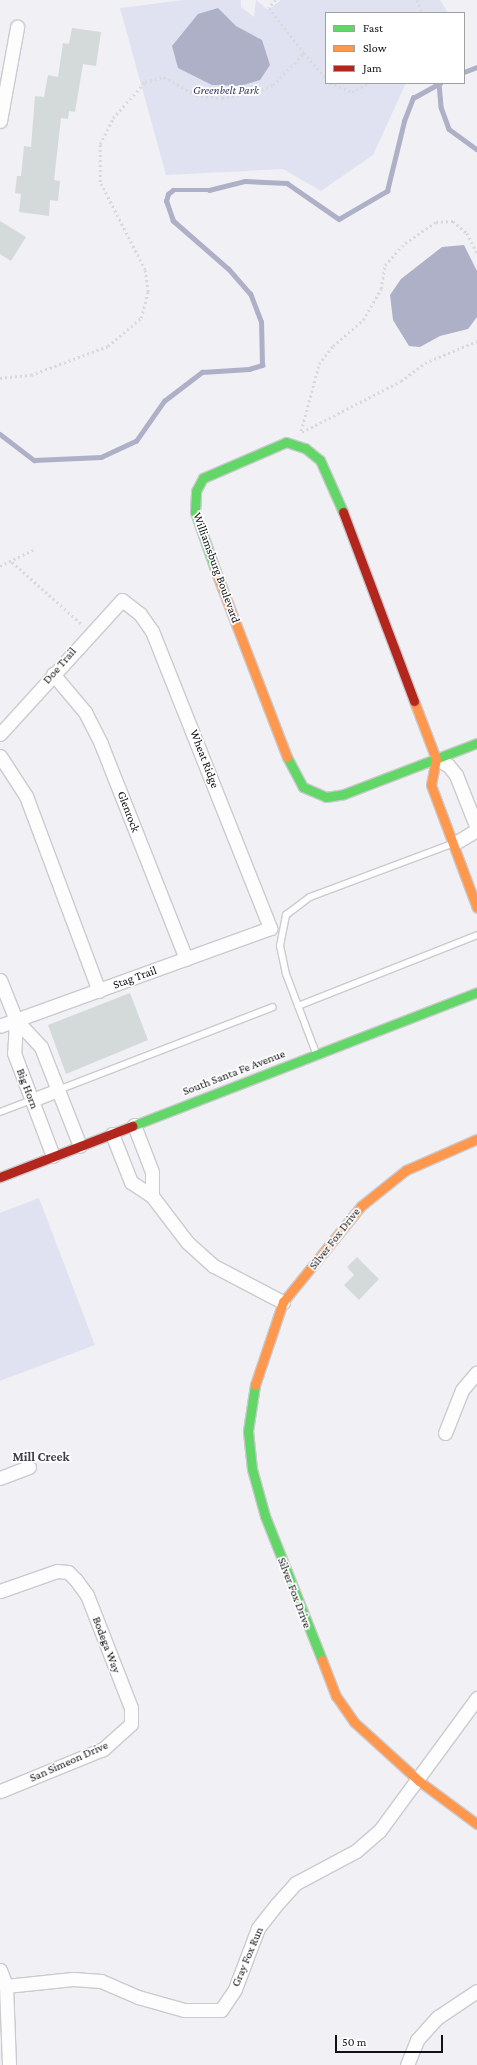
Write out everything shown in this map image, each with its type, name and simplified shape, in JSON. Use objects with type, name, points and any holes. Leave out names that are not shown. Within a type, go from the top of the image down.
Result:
[{"type":"street","points":[[0,121],[17,27]]},
{"type":"street","name":"Williamsburg Boulevard","points":[[436,758],[332,482],[320,460],[305,448],[286,442],[203,478],[196,491],[195,512],[201,533],[298,782],[316,795],[334,796],[477,743]]},
{"type":"street","name":"Doe Trail","points":[[0,734],[91,631],[122,600]]},
{"type":"street","name":"Wheat Ridge","points":[[122,600],[140,614],[155,637],[270,928]]},
{"type":"street","name":"Glenrock","points":[[53,674],[85,712],[101,744],[186,959]]},
{"type":"street","points":[[0,756],[26,796],[99,991]]},
{"type":"street","points":[[454,843],[477,829],[456,775],[448,764],[436,758],[431,785],[454,843],[477,908]]},
{"type":"street","name":"Stag Trail","points":[[0,1026],[270,928]]},
{"type":"street","name":"Big Horn","points":[[0,980],[16,1020],[41,1047],[80,1146]]},
{"type":"street","name":"South Santa Fe Avenue","points":[[0,1177],[477,992]]},
{"type":"street","name":"Big Horn","points":[[16,1020],[14,1054],[53,1156]]},
{"type":"street","points":[[32,1100],[58,1090]]},
{"type":"street","points":[[134,1125],[152,1172],[152,1196]]},
{"type":"street","points":[[112,1134],[131,1182],[152,1196],[173,1227],[214,1266],[283,1302]]},
{"type":"street","name":"Silver Fox Drive","points":[[477,1139],[444,1151],[406,1170],[361,1206],[283,1302],[257,1370],[248,1431],[252,1469],[265,1516],[336,1696],[354,1722],[419,1781],[477,1824]]},
{"type":"street","points":[[445,1432],[462,1390],[477,1372]]},
{"type":"street","points":[[0,1478],[29,1467]]},
{"type":"street","name":"Bodega Way","points":[[0,1591],[45,1574],[68,1572],[87,1595],[131,1708],[131,1724]]},
{"type":"street","name":"Gray Fox Run","points":[[6,1986],[73,1979],[101,1981],[138,1997],[184,2010],[221,2010],[235,1989],[258,1928],[276,1905],[296,1883],[356,1851],[380,1830],[419,1781],[477,1698]]},
{"type":"street","name":"San Simeon Drive","points":[[0,1791],[104,1749],[131,1724]]},
{"type":"street","points":[[0,1970],[6,1986],[9,2065]]},
{"type":"street","points":[[407,2065],[417,2040],[438,2017],[477,1991]]},
{"type":"lane","points":[[317,1054],[286,974],[280,946],[286,915],[295,905],[454,843]]},
{"type":"lane","points":[[298,1006],[477,935]]},
{"type":"lane","points":[[58,1090],[273,1007]]},
{"type":"lane","points":[[0,1112],[32,1100]]},
{"type":"path","points":[[276,0],[269,8],[304,53],[325,77]]},
{"type":"path","points":[[417,0],[423,12]]},
{"type":"path","points":[[0,378],[31,375],[108,346],[141,318],[148,292],[144,270],[100,182],[100,144],[114,118],[136,90],[145,82],[164,77],[196,94],[222,98],[257,92],[273,85],[304,53]]},
{"type":"path","points":[[332,84],[352,92],[366,84]]},
{"type":"path","points":[[477,253],[467,233],[453,221],[436,222],[405,242],[385,265],[381,289],[363,320],[332,346],[319,364],[300,433],[401,381],[425,363],[477,341]]},
{"type":"path","points":[[0,566],[12,562],[33,550]]},
{"type":"path","points":[[12,562],[91,631]]},
{"type":"green space","name":"Greenbelt Park","points":[[184,0],[241,0],[241,7],[254,17],[256,0],[268,10],[281,0],[440,0],[447,12],[325,12],[325,84],[406,84],[373,155],[321,191],[283,169],[166,175],[120,8]]},
{"type":"green space","points":[[39,1198],[95,1345],[0,1381],[0,1213]]},
{"type":"water","points":[[218,8],[236,26],[262,40],[270,65],[260,80],[240,86],[212,85],[178,68],[172,46],[198,14]]},
{"type":"water","points":[[464,245],[477,271],[477,317],[468,329],[440,336],[420,347],[409,346],[393,320],[390,295],[401,279],[442,247]]},
{"type":"building","points":[[72,28],[101,32],[96,66],[83,64],[75,112],[69,111],[68,119],[61,118],[54,180],[60,181],[58,201],[50,200],[49,216],[19,212],[21,194],[15,193],[17,176],[21,176],[24,146],[31,147],[35,96],[44,97],[48,75],[58,77],[63,43],[69,44]]},
{"type":"building","points":[[0,221],[26,237],[11,261],[0,254]]},
{"type":"building","points":[[130,993],[148,1040],[66,1074],[48,1025]]},
{"type":"building","points":[[357,1257],[379,1279],[359,1300],[344,1285],[354,1275],[347,1267]]},
{"type":"waterway","points":[[465,72],[477,67]]},
{"type":"waterway","points":[[0,434],[34,460],[101,457],[136,441],[164,401],[202,372],[249,369],[262,365],[261,322],[250,294],[228,269],[173,221],[166,201],[168,194],[173,190],[209,190],[245,181],[287,183],[339,219],[387,191],[404,121],[413,98],[438,84]]},
{"type":"waterway","points":[[439,84],[441,107],[449,129],[477,149]]},
{"type":"traffic: fast","points":[[216,572],[195,512],[196,491],[203,478],[286,442],[305,448],[320,460],[343,512]]},
{"type":"traffic: fast","points":[[287,757],[303,787],[326,797],[344,794],[477,743]]},
{"type":"traffic: fast","points":[[132,1126],[477,992]]},
{"type":"traffic: fast","points":[[255,1385],[248,1431],[252,1469],[265,1516],[322,1660]]},
{"type":"traffic: slow","points":[[216,572],[287,757]]},
{"type":"traffic: slow","points":[[414,701],[436,759],[431,785],[477,908]]},
{"type":"traffic: slow","points":[[255,1385],[283,1302],[361,1206],[406,1170],[477,1139]]},
{"type":"traffic: slow","points":[[322,1660],[336,1696],[354,1722],[419,1781],[477,1824]]},
{"type":"traffic: jam","points":[[343,512],[414,701]]},
{"type":"traffic: jam","points":[[0,1177],[132,1126]]},
{"type":"district","name":"Mill Creek","points":[[41,1457]]}]
